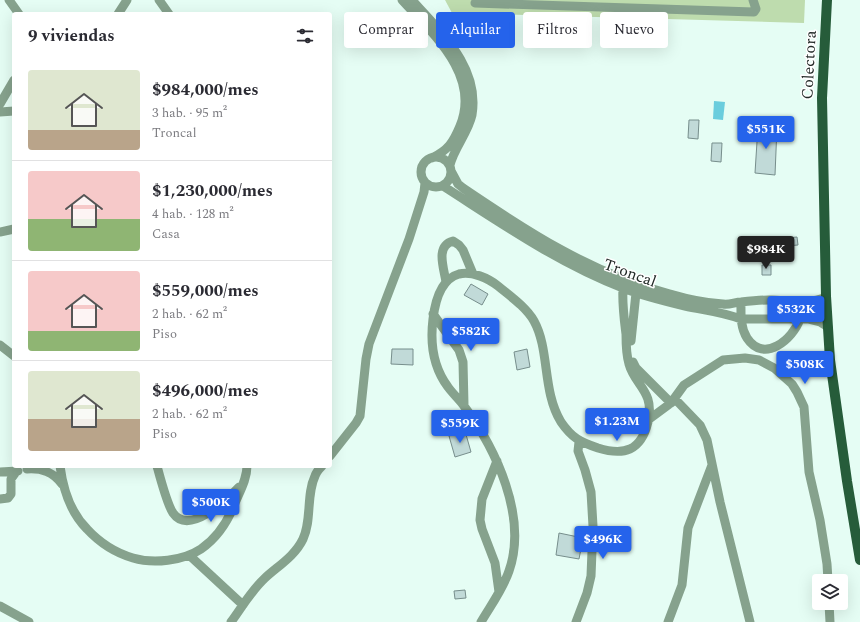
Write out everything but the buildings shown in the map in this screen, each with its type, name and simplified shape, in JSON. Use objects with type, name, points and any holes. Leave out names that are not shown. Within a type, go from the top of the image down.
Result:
[{"type":"main road","name":"Colectora","points":[[827,0],[822,98],[826,297],[830,360],[860,560]]},
{"type":"street","points":[[9,0],[18,12]]},
{"type":"street","points":[[119,12],[127,0]]},
{"type":"street","points":[[159,0],[168,12]]},
{"type":"street","points":[[332,453],[360,416],[369,344],[409,239],[424,192],[425,182],[422,178],[422,168],[424,164],[451,144],[461,123],[464,104],[463,82],[454,62],[444,47],[402,0]]},
{"type":"street","points":[[412,0],[453,46],[463,61],[470,81],[472,93],[472,115],[468,128],[452,158],[449,180],[420,203]]},
{"type":"street","points":[[474,3],[533,2],[638,4],[754,12],[756,9],[752,0]]},
{"type":"street","points":[[0,104],[12,83]]},
{"type":"street","points":[[0,112],[12,111]]},
{"type":"street","points":[[432,158],[442,158],[450,168]]},
{"type":"street","name":"Troncal","points":[[450,168],[458,184],[506,218],[544,241],[619,278],[653,290],[695,300],[725,304],[769,300],[815,301],[826,297]]},
{"type":"street","name":"Troncal","points":[[425,182],[439,187],[538,246],[597,277],[636,293],[730,315],[741,319],[814,320],[828,327]]},
{"type":"street","points":[[0,232],[12,229]]},
{"type":"street","points":[[446,282],[442,254],[443,247],[447,243],[453,241],[459,245],[473,274]]},
{"type":"street","points":[[481,622],[499,592],[510,569],[514,554],[515,539],[510,500],[498,461],[482,432],[464,405],[447,386],[439,373],[434,358],[431,337],[433,314],[440,291],[446,282],[455,275],[463,273],[473,274],[493,282],[518,303],[534,322],[540,339],[549,390],[560,420],[579,442],[607,451],[625,452],[637,444],[643,433],[648,420],[649,406],[647,395],[633,373],[628,359],[622,304],[623,288]]},
{"type":"street","points":[[636,293],[632,328],[632,358],[636,368],[700,425],[707,440],[720,502],[750,622]]},
{"type":"street","points":[[741,302],[741,319],[747,338],[761,349],[778,346],[795,330],[800,319]]},
{"type":"street","points":[[433,314],[461,356],[463,362],[464,405]]},
{"type":"street","points":[[0,345],[12,354]]},
{"type":"street","points":[[648,420],[673,401],[684,385],[723,360],[734,358],[759,360],[774,368],[792,384],[804,407],[809,472],[820,520],[828,574]]},
{"type":"street","points":[[576,622],[583,605],[591,576],[593,526],[590,492],[585,470],[578,451],[579,442]]},
{"type":"street","points":[[498,461],[482,499],[480,520],[495,563],[499,592]]},
{"type":"street","points":[[668,622],[682,585],[688,528],[712,464]]},
{"type":"street","points":[[0,472],[16,472],[26,468]]},
{"type":"street","points":[[36,468],[52,473],[63,485]]},
{"type":"street","points":[[60,468],[63,485],[71,507],[86,529],[99,541],[116,551],[133,558],[147,560],[163,560],[189,555],[212,540],[231,512],[244,481],[247,468]]},
{"type":"street","points":[[157,468],[171,511],[179,519],[195,519],[219,506],[227,500],[244,481]]},
{"type":"street","points":[[231,622],[255,588],[299,546],[304,538],[313,480],[321,468]]},
{"type":"street","points":[[0,499],[8,498],[11,494],[12,479],[16,472]]},
{"type":"street","points":[[189,555],[243,605]]},
{"type":"street","points":[[0,606],[29,622]]},
{"type":"street","points":[[829,610],[830,622]]},
{"type":"green space","points":[[445,0],[805,0],[804,23],[668,19],[668,12],[600,12],[600,17],[592,17],[592,12],[523,12],[523,15],[515,15],[515,12],[451,12]]},
{"type":"water","points":[[714,101],[725,102],[723,120],[713,119]]}]
